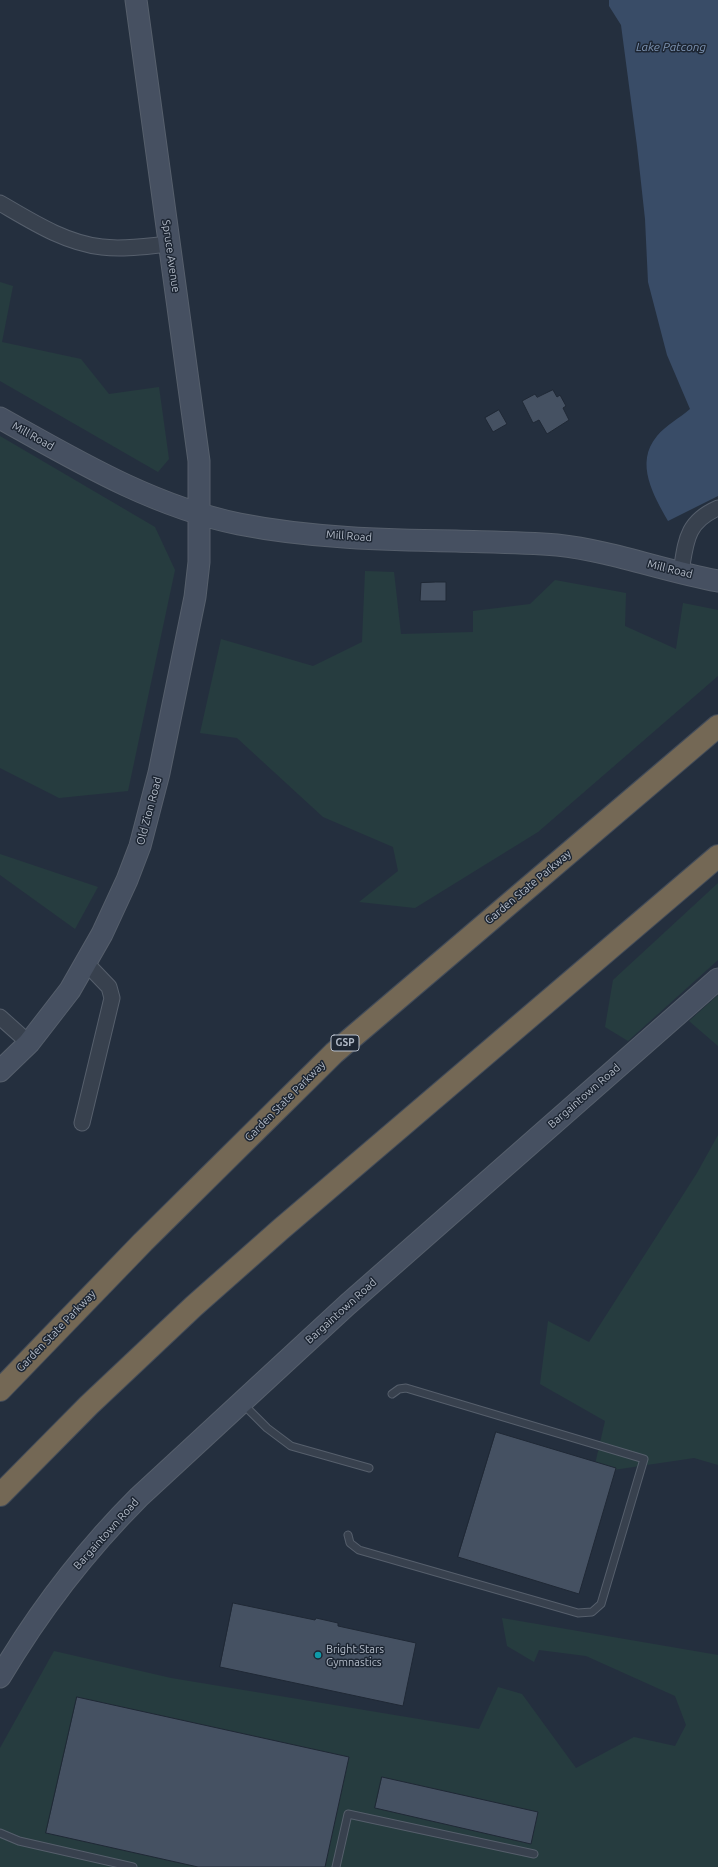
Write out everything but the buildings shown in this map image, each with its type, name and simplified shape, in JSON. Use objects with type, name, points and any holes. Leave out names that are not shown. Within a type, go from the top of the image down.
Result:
[{"type":"highway","name":"Garden State Parkway","points":[[0,1390],[143,1242],[334,1053],[718,726]]},
{"type":"highway","points":[[0,1495],[89,1405],[194,1306],[281,1229],[718,856]]},
{"type":"street","name":"Spruce Avenue","points":[[136,0],[199,461],[200,513]]},
{"type":"street","points":[[0,204],[43,228],[90,245],[123,248],[169,244]]},
{"type":"street","name":"Mill Road","points":[[0,418],[122,485],[167,503],[237,523],[302,533],[382,539],[512,542],[555,545],[618,556],[718,581]]},
{"type":"street","points":[[681,572],[687,539],[692,527],[704,516],[718,508]]},
{"type":"street","name":"Old Zion Road","points":[[0,1071],[29,1043],[70,990],[105,928],[127,880],[140,846],[150,810],[194,604],[199,562],[200,513]]},
{"type":"street","points":[[82,1123],[112,998],[109,987],[86,963]]},
{"type":"street","name":"Bargaintown Road","points":[[0,1677],[50,1600],[115,1521],[242,1402],[401,1258],[718,979]]},
{"type":"street","points":[[0,1017],[29,1043]]},
{"type":"lane","points":[[348,1535],[350,1543],[359,1550],[578,1612],[592,1612],[601,1604],[644,1459],[406,1388],[399,1389],[392,1394]]},
{"type":"lane","points":[[242,1402],[267,1428],[291,1446],[369,1468]]},
{"type":"lane","points":[[336,1867],[348,1814],[534,1854]]},
{"type":"lane","points":[[0,1833],[19,1841],[132,1867]]},
{"type":"green space","points":[[0,282],[13,286],[2,342],[81,359],[109,394],[159,387],[169,459],[158,472],[0,381]]},
{"type":"green space","points":[[0,436],[155,527],[175,570],[128,791],[59,798],[0,768]]},
{"type":"green space","points":[[365,571],[394,572],[401,634],[473,632],[473,611],[530,604],[555,580],[626,593],[625,626],[676,649],[683,603],[718,610],[718,676],[538,832],[415,908],[359,902],[398,871],[393,847],[323,817],[237,738],[200,733],[221,639],[313,666],[362,642]]},
{"type":"green space","points":[[0,854],[98,887],[75,929],[0,875]]},
{"type":"green space","points":[[718,883],[718,960],[628,1041],[605,1027],[613,980]]},
{"type":"green space","points":[[718,995],[718,1046],[689,1021]]},
{"type":"green space","points":[[718,1135],[718,1465],[694,1458],[593,1473],[605,1421],[540,1384],[548,1321],[589,1342],[697,1173]]},
{"type":"green space","points":[[502,1618],[718,1655],[718,1867],[0,1867],[0,1748],[54,1651],[171,1678],[479,1729],[498,1687],[522,1694],[576,1768],[634,1737],[675,1746],[686,1725],[675,1696],[586,1656],[539,1650],[534,1662],[507,1646]]},
{"type":"water","name":"Lake Patcong","points":[[609,0],[718,0],[718,496],[668,521],[652,490],[647,468],[647,457],[650,446],[657,436],[690,409],[667,355],[648,282],[645,219],[621,25],[609,6]]},
{"type":"place","name":"Bright Stars Gymnastics","points":[[318,1655]]}]
